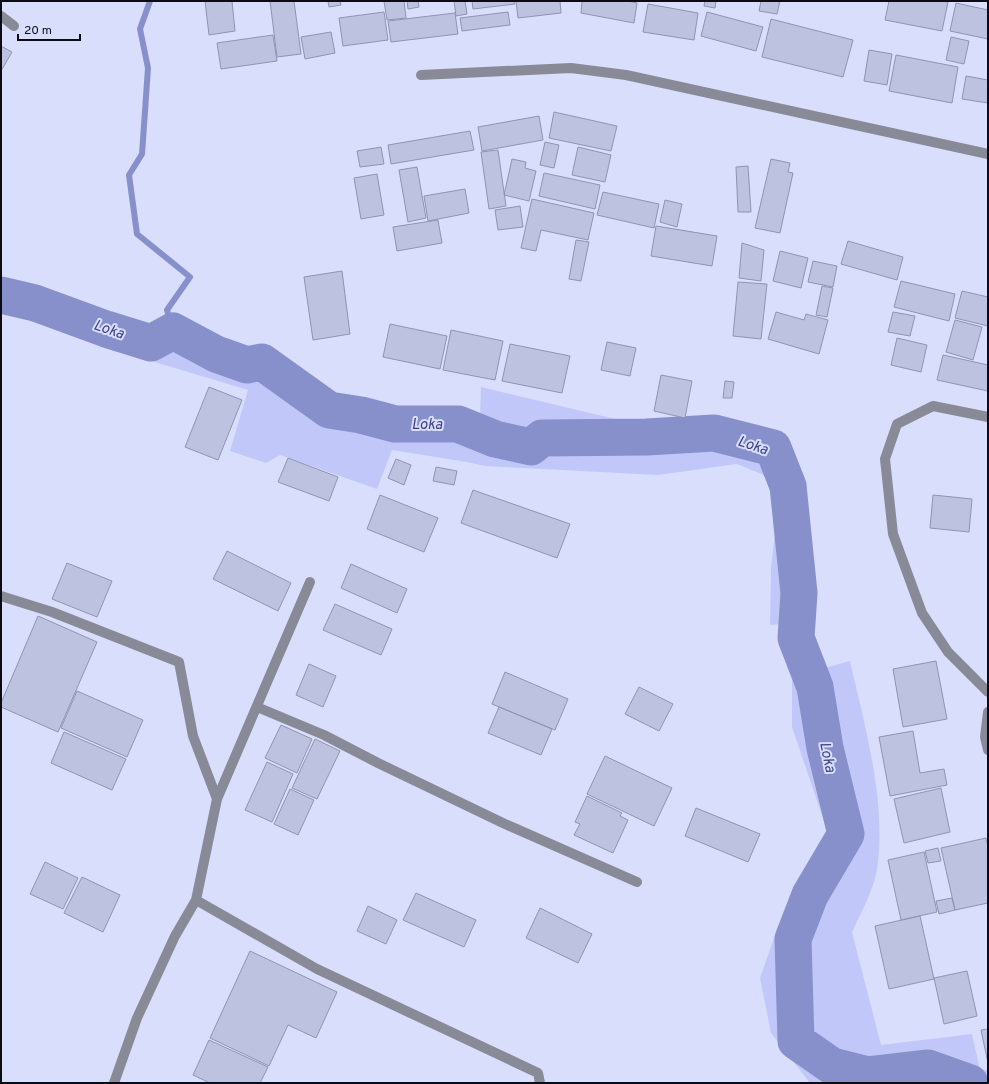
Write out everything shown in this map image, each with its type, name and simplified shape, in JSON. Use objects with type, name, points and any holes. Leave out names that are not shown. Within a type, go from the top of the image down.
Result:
[{"type":"street","points":[[1,16],[14,26]]},
{"type":"street","points":[[421,75],[571,68],[626,75],[988,154]]},
{"type":"street","points":[[988,417],[933,406],[897,424],[886,459],[893,534],[922,613],[948,652],[988,692]]},
{"type":"street","points":[[114,1083],[140,1012],[175,936],[196,900],[217,799],[310,582]]},
{"type":"street","points":[[1,596],[52,612],[179,662],[193,736],[217,799]]},
{"type":"street","points":[[257,707],[324,735],[378,763],[505,824],[637,882]]},
{"type":"street","points":[[988,712],[985,737],[988,750]]},
{"type":"street","points":[[196,900],[317,969],[538,1073],[540,1083]]},
{"type":"shaded area","points":[[158,319],[189,325],[243,344],[283,379],[323,388],[389,418],[480,419],[481,387],[611,418],[689,432],[733,429],[773,435],[791,476],[805,565],[810,622],[770,625],[771,568],[779,497],[769,477],[737,464],[658,475],[485,466],[392,450],[377,489],[280,455],[266,463],[230,451],[248,390],[148,360]]},
{"type":"shaded area","points":[[850,661],[873,765],[879,818],[877,870],[873,886],[852,932],[881,1045],[972,1034],[980,1070],[988,1070],[988,1083],[810,1083],[771,1033],[760,978],[779,924],[817,872],[828,833],[792,727],[792,675],[814,671]]},
{"type":"building","points":[[205,1],[232,1],[235,31],[209,35]]},
{"type":"building","points":[[270,1],[294,1],[301,54],[277,57]]},
{"type":"building","points":[[328,1],[340,1],[341,5],[329,7]]},
{"type":"building","points":[[384,1],[404,1],[406,18],[387,20]]},
{"type":"building","points":[[407,1],[418,1],[419,7],[408,9]]},
{"type":"building","points":[[454,1],[465,1],[467,14],[456,16]]},
{"type":"building","points":[[472,1],[514,1],[515,4],[473,9]]},
{"type":"building","points":[[516,1],[560,1],[561,13],[518,18]]},
{"type":"building","points":[[582,1],[628,1],[637,3],[634,23],[581,13]]},
{"type":"building","points":[[705,1],[716,1],[715,8],[704,6]]},
{"type":"building","points":[[761,1],[780,1],[777,14],[759,11]]},
{"type":"building","points":[[889,1],[948,2],[942,31],[885,20]]},
{"type":"building","points":[[956,3],[988,10],[988,39],[950,31]]},
{"type":"building","points":[[648,4],[698,13],[694,40],[643,32]]},
{"type":"building","points":[[384,12],[388,40],[343,46],[339,18]]},
{"type":"building","points":[[508,12],[510,25],[462,31],[460,18]]},
{"type":"building","points":[[707,12],[763,27],[756,51],[701,36]]},
{"type":"building","points":[[455,13],[458,34],[391,42],[388,21]]},
{"type":"building","points":[[771,19],[853,40],[843,77],[762,57]]},
{"type":"building","points":[[331,32],[335,53],[305,59],[301,37]]},
{"type":"building","points":[[273,35],[277,61],[221,69],[217,43]]},
{"type":"building","points":[[951,37],[969,41],[964,64],[946,60]]},
{"type":"building","points":[[1,46],[12,52],[1,71]]},
{"type":"building","points":[[869,50],[892,54],[887,85],[864,81]]},
{"type":"building","points":[[896,55],[958,67],[952,103],[889,91]]},
{"type":"building","points":[[966,76],[988,80],[988,103],[962,99]]},
{"type":"building","points":[[554,112],[617,126],[611,151],[549,138]]},
{"type":"building","points":[[539,116],[543,140],[482,151],[478,127]]},
{"type":"building","points":[[470,131],[474,150],[391,164],[388,145]]},
{"type":"building","points":[[545,142],[559,145],[554,168],[540,165]]},
{"type":"building","points":[[381,147],[384,164],[360,167],[357,151]]},
{"type":"building","points":[[578,147],[611,155],[605,182],[572,175]]},
{"type":"building","points":[[498,150],[506,206],[489,209],[481,152]]},
{"type":"building","points":[[512,159],[526,162],[525,168],[536,171],[529,201],[504,195]]},
{"type":"building","points":[[771,159],[790,163],[788,172],[793,173],[780,233],[755,228]]},
{"type":"building","points":[[748,166],[751,212],[738,212],[736,167]]},
{"type":"building","points":[[417,167],[426,218],[408,222],[399,170]]},
{"type":"building","points":[[544,173],[600,185],[595,209],[539,196]]},
{"type":"building","points":[[377,174],[384,215],[361,219],[354,178]]},
{"type":"building","points":[[465,189],[469,213],[428,221],[424,196]]},
{"type":"building","points":[[603,192],[659,204],[654,228],[597,215]]},
{"type":"building","points":[[532,199],[594,213],[588,240],[541,230],[536,251],[521,248]]},
{"type":"building","points":[[665,200],[682,204],[677,227],[660,222]]},
{"type":"building","points":[[520,206],[523,227],[498,230],[495,210]]},
{"type":"building","points":[[438,220],[442,243],[397,251],[393,227]]},
{"type":"building","points":[[656,226],[717,236],[712,266],[651,256]]},
{"type":"building","points":[[576,240],[589,242],[581,281],[569,279]]},
{"type":"building","points":[[848,241],[903,257],[897,280],[841,264]]},
{"type":"building","points":[[742,243],[764,250],[761,281],[739,278]]},
{"type":"building","points":[[780,251],[808,258],[801,288],[773,281]]},
{"type":"building","points":[[813,261],[837,266],[833,287],[808,282]]},
{"type":"building","points":[[342,271],[350,334],[313,340],[304,277]]},
{"type":"building","points":[[901,281],[955,294],[949,321],[894,307]]},
{"type":"building","points":[[738,282],[767,284],[761,339],[733,336]]},
{"type":"building","points":[[822,286],[833,288],[827,317],[816,315]]},
{"type":"building","points":[[962,291],[988,297],[988,326],[955,318]]},
{"type":"building","points":[[776,312],[804,320],[806,314],[828,320],[819,354],[768,339]]},
{"type":"building","points":[[893,312],[915,316],[910,336],[888,332]]},
{"type":"building","points":[[955,320],[982,327],[973,360],[946,352]]},
{"type":"building","points":[[390,324],[447,336],[440,369],[383,357]]},
{"type":"building","points":[[451,330],[503,341],[495,380],[443,370]]},
{"type":"building","points":[[897,338],[927,345],[921,372],[891,365]]},
{"type":"building","points":[[607,342],[636,348],[630,376],[601,370]]},
{"type":"building","points":[[510,344],[570,356],[562,393],[502,381]]},
{"type":"building","points":[[943,355],[988,365],[988,391],[937,380]]},
{"type":"building","points":[[661,375],[692,381],[685,418],[654,411]]},
{"type":"building","points":[[725,381],[734,382],[732,398],[723,398]]},
{"type":"building","points":[[209,387],[242,400],[218,460],[185,447]]},
{"type":"building","points":[[288,458],[338,477],[329,501],[278,482]]},
{"type":"building","points":[[396,459],[411,465],[404,485],[388,478]]},
{"type":"building","points":[[436,467],[457,471],[454,485],[433,481]]},
{"type":"building","points":[[473,490],[570,524],[557,558],[461,523]]},
{"type":"building","points":[[380,495],[438,518],[424,552],[367,529]]},
{"type":"building","points":[[933,495],[972,499],[969,532],[930,528]]},
{"type":"building","points":[[227,551],[291,583],[278,611],[213,579]]},
{"type":"building","points":[[67,563],[112,581],[97,617],[52,599]]},
{"type":"building","points":[[351,564],[407,589],[397,613],[341,588]]},
{"type":"building","points":[[335,604],[392,629],[381,655],[323,630]]},
{"type":"building","points":[[38,616],[97,642],[58,732],[1,707],[1,703]]},
{"type":"building","points":[[936,661],[947,719],[903,727],[893,669]]},
{"type":"building","points":[[309,664],[336,676],[323,707],[296,695]]},
{"type":"building","points":[[505,672],[568,699],[555,730],[492,704]]},
{"type":"building","points":[[639,687],[673,704],[659,731],[625,714]]},
{"type":"building","points":[[77,691],[143,720],[127,757],[61,728]]},
{"type":"building","points":[[499,707],[552,729],[541,755],[488,733]]},
{"type":"building","points":[[281,725],[312,739],[297,773],[265,758]]},
{"type":"building","points":[[913,731],[920,773],[944,769],[947,785],[890,796],[879,737]]},
{"type":"building","points":[[64,732],[126,759],[112,790],[51,763]]},
{"type":"building","points":[[315,739],[340,751],[317,799],[292,788]]},
{"type":"building","points":[[605,756],[672,788],[654,826],[587,794]]},
{"type":"building","points":[[267,762],[293,774],[272,822],[245,810]]},
{"type":"building","points":[[941,788],[950,832],[904,843],[894,799]]},
{"type":"building","points":[[290,789],[314,800],[298,835],[274,824]]},
{"type":"building","points":[[587,796],[622,813],[620,816],[628,820],[613,853],[574,835],[580,824],[575,822]]},
{"type":"building","points":[[696,808],[760,834],[748,862],[685,836]]},
{"type":"building","points":[[986,838],[988,847],[988,903],[955,910],[941,848]]},
{"type":"building","points":[[938,848],[941,861],[928,863],[925,851]]},
{"type":"building","points":[[924,852],[937,912],[901,920],[888,860]]},
{"type":"building","points":[[45,862],[78,878],[63,909],[30,894]]},
{"type":"building","points":[[82,877],[120,895],[103,932],[64,913]]},
{"type":"building","points":[[416,893],[476,920],[464,947],[403,920]]},
{"type":"building","points":[[952,898],[955,910],[939,914],[936,901]]},
{"type":"building","points":[[368,906],[397,920],[386,944],[357,931]]},
{"type":"building","points":[[540,908],[592,934],[578,963],[526,938]]},
{"type":"building","points":[[920,916],[934,979],[889,989],[875,926]]},
{"type":"building","points":[[250,951],[337,992],[316,1038],[288,1025],[269,1066],[210,1038]]},
{"type":"building","points":[[967,971],[977,1016],[944,1024],[934,978]]},
{"type":"building","points":[[988,1029],[988,1063],[981,1030]]},
{"type":"building","points":[[209,1040],[268,1067],[260,1083],[210,1083],[193,1075]]},
{"type":"waterway","points":[[150,1],[140,29],[148,68],[142,154],[129,175],[137,234],[190,277],[167,310],[173,331]]},
{"type":"waterway","name":"Loka","points":[[1,295],[35,303],[106,329],[151,343],[173,331],[216,354],[247,365],[262,362],[329,410],[361,415],[395,424],[458,424],[495,439],[531,447],[542,438],[647,437],[714,433],[773,448],[788,486],[799,593],[796,638],[815,687],[825,748],[846,834],[810,895],[793,939],[796,1041],[832,1066],[868,1075],[928,1068],[970,1083]]}]
